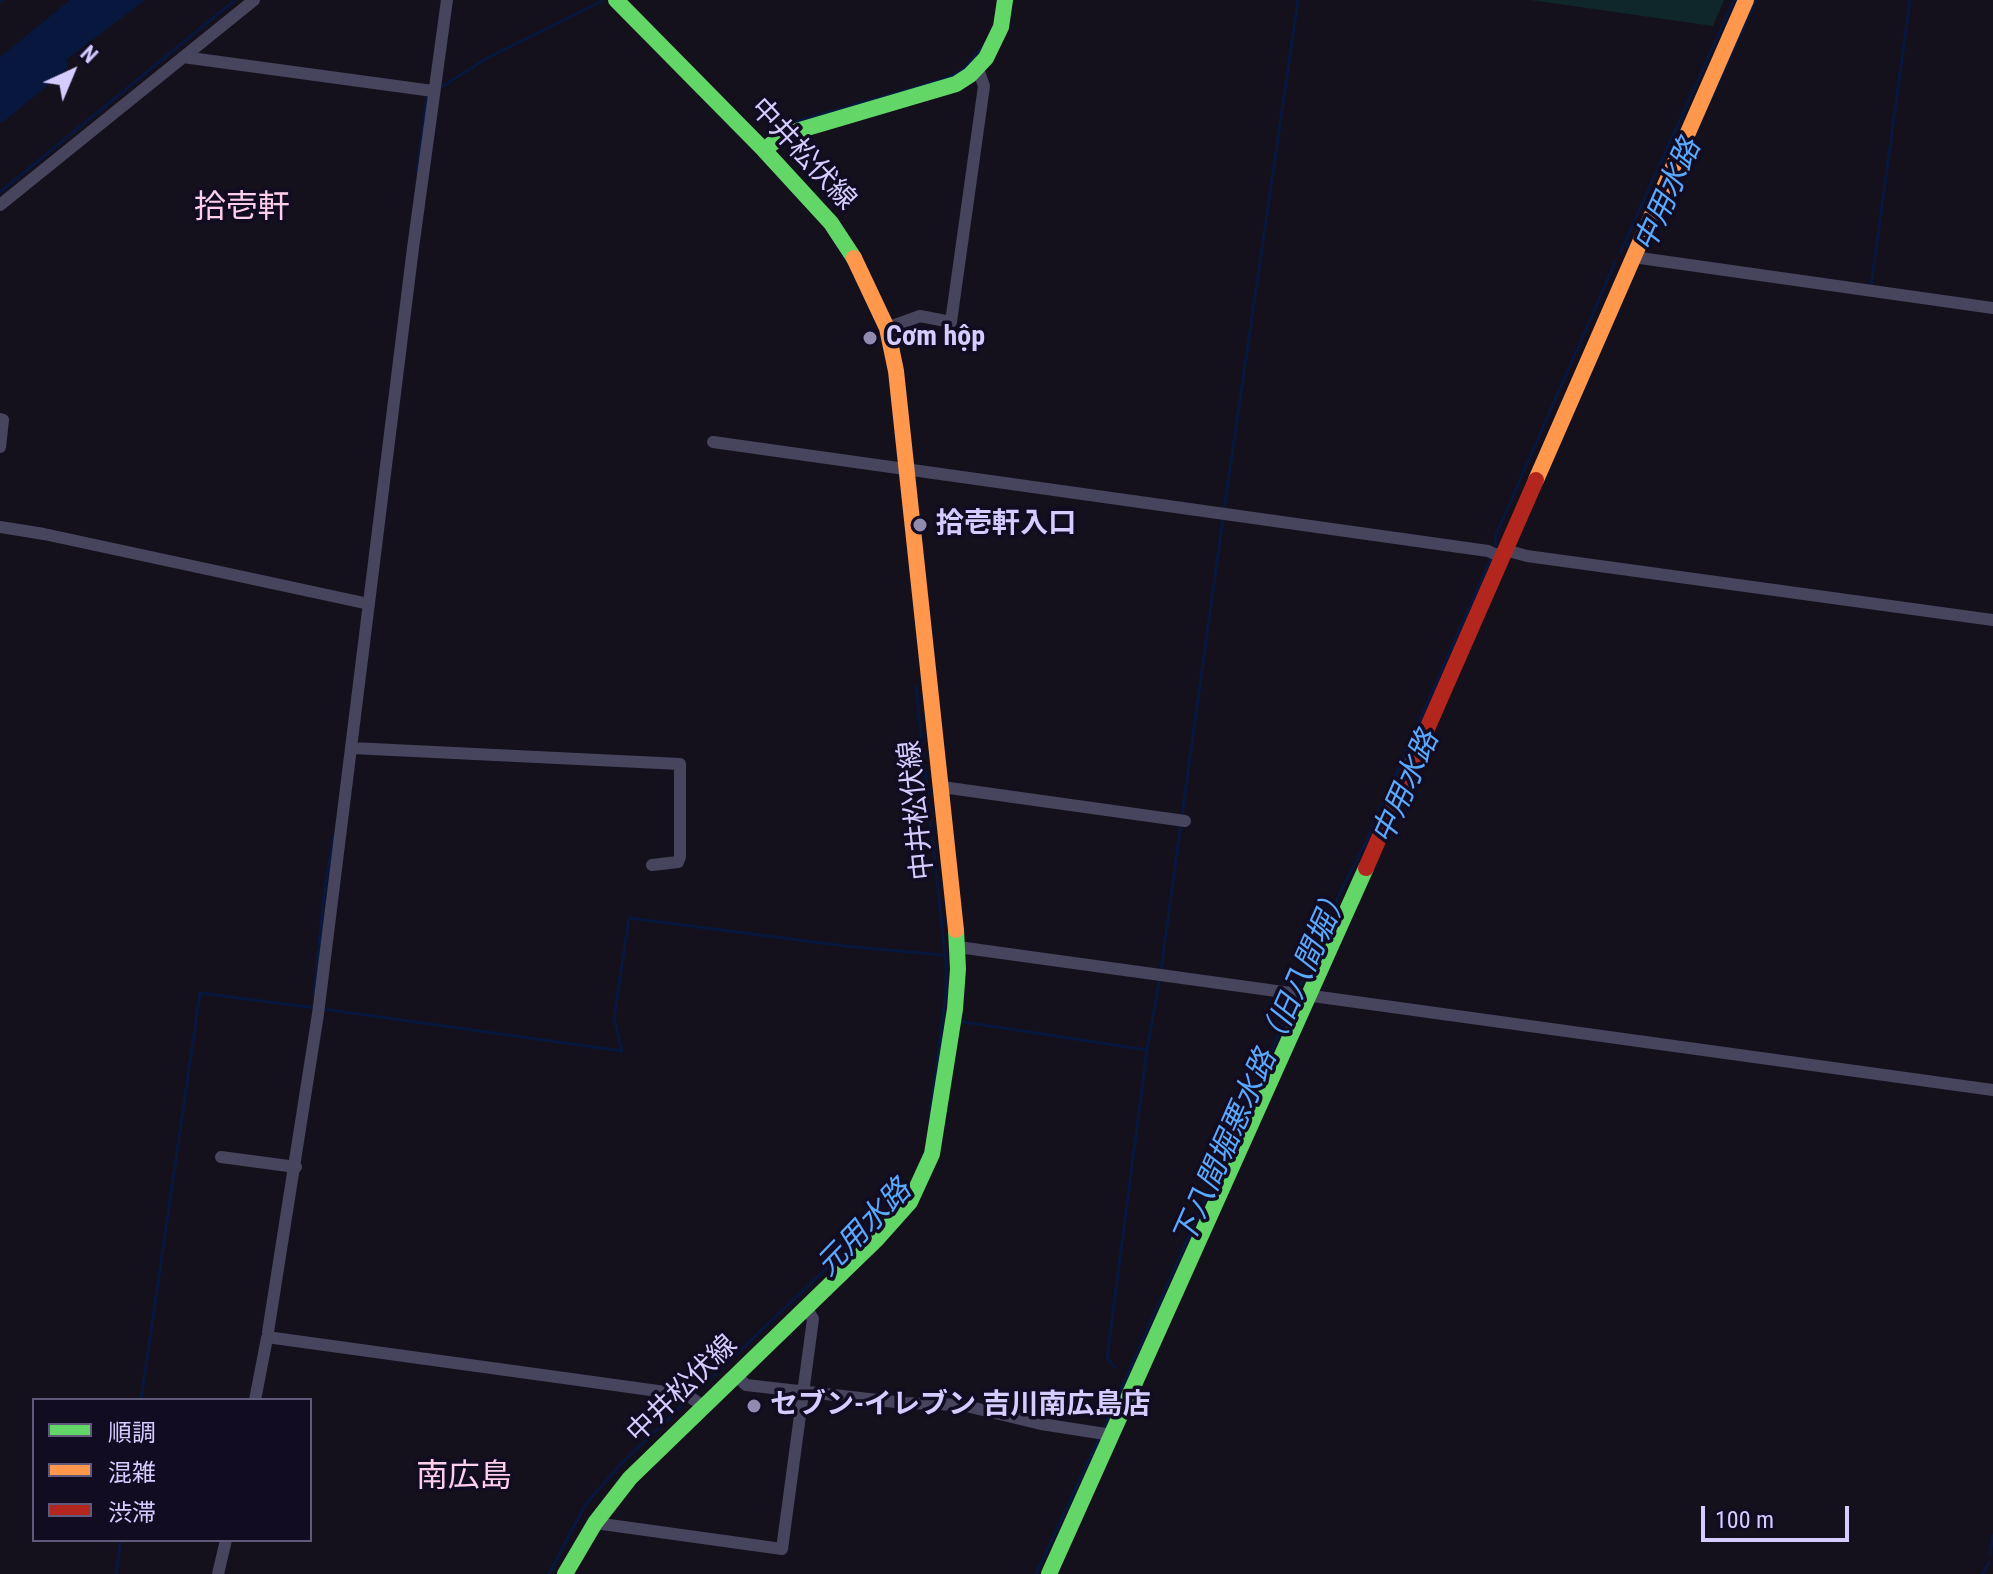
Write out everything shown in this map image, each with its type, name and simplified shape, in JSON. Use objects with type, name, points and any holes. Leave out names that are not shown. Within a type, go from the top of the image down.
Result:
[{"type":"street","points":[[0,205],[254,0]]},
{"type":"street","points":[[255,1398],[270,1336],[296,1167],[352,748],[408,247],[447,0]]},
{"type":"street","name":"中井松伏線","points":[[565,1574],[595,1523],[630,1478],[910,1202],[932,1154],[957,989],[958,947],[942,787],[896,371],[887,328],[870,285],[831,223],[764,150],[616,0]]},
{"type":"street","points":[[764,150],[783,135],[956,84],[978,69],[998,35],[1005,0]]},
{"type":"street","points":[[1049,1574],[1309,995],[1746,0]]},
{"type":"street","points":[[183,57],[433,91]]},
{"type":"street","points":[[887,328],[920,316],[951,322],[984,86],[978,69]]},
{"type":"street","points":[[1633,257],[1993,308]]},
{"type":"street","points":[[0,419],[3,420],[0,447]]},
{"type":"street","points":[[713,442],[1993,620]]},
{"type":"street","points":[[0,527],[369,604]]},
{"type":"street","points":[[352,748],[680,764],[680,857],[678,862],[652,865]]},
{"type":"street","points":[[942,787],[1185,821]]},
{"type":"street","points":[[958,947],[1993,1090]]},
{"type":"street","points":[[221,1157],[296,1167]]},
{"type":"street","points":[[595,1523],[782,1549],[813,1319],[806,1307]]},
{"type":"street","points":[[270,1336],[687,1395],[703,1406]]},
{"type":"street","points":[[735,1375],[746,1385],[904,1403],[962,1405],[1041,1424],[1112,1435]]},
{"type":"street","points":[[218,1574],[226,1542]]},
{"type":"green space","points":[[1531,0],[1724,0],[1713,26]]},
{"type":"water","points":[[70,0],[145,0],[0,110],[0,57]]},
{"type":"waterway","points":[[0,192],[235,0]]},
{"type":"waterway","points":[[1224,510],[1298,0]]},
{"type":"waterway","name":"下八間堀悪水路（旧八間堀）","points":[[1620,253],[1734,0]]},
{"type":"waterway","name":"中用水路","points":[[1710,102],[1756,0]]},
{"type":"waterway","points":[[1871,286],[1910,0]]},
{"type":"waterway","points":[[440,88],[487,58],[602,1]]},
{"type":"waterway","points":[[767,130],[945,79],[963,70],[984,45]]},
{"type":"waterway","points":[[0,113],[59,64]]},
{"type":"waterway","points":[[417,172],[427,96],[430,94]]},
{"type":"waterway","points":[[1624,243],[1632,246]]},
{"type":"waterway","name":"下八間堀悪水路（旧八間堀）","points":[[1496,545],[1495,537],[1615,263]]},
{"type":"waterway","points":[[1182,815],[1223,518]]},
{"type":"waterway","name":"下八間堀悪水路（旧八間堀）","points":[[1298,991],[1491,558]]},
{"type":"waterway","name":"元用水路","points":[[916,687],[946,964],[946,992],[930,1117]]},
{"type":"waterway","points":[[1161,970],[1181,823]]},
{"type":"waterway","points":[[314,994],[325,886],[334,835]]},
{"type":"waterway","points":[[323,1009],[622,1051],[614,1018],[629,918],[845,946],[942,955]]},
{"type":"waterway","points":[[1115,1367],[1107,1358],[1147,1050],[1160,977]]},
{"type":"waterway","points":[[141,1398],[200,993],[316,1008]]},
{"type":"waterway","name":"下八間堀悪水路（旧八間堀）","points":[[1103,1429],[1295,997]]},
{"type":"waterway","points":[[957,1021],[1147,1050]]},
{"type":"waterway","name":"元用水路","points":[[692,1396],[907,1192]]},
{"type":"waterway","name":"元用水路","points":[[549,1574],[585,1505],[620,1465],[687,1401]]},
{"type":"waterway","name":"下八間堀悪水路（旧八間堀）","points":[[1036,1574],[1100,1436]]},
{"type":"waterway","points":[[1990,1554],[1993,1535]]},
{"type":"waterway","points":[[116,1574],[121,1542]]},
{"type":"waterway","points":[[1982,1574],[1989,1563]]},
{"type":"traffic: fast","points":[[616,0],[764,150],[831,223],[854,258]]},
{"type":"traffic: fast","points":[[764,150],[783,135],[956,84],[986,58],[1001,27],[1005,0]]},
{"type":"traffic: fast","points":[[1049,1574],[1366,868]]},
{"type":"traffic: fast","points":[[565,1574],[595,1523],[630,1478],[877,1239],[910,1202],[932,1154],[955,1009],[958,969],[956,930]]},
{"type":"traffic: slow","points":[[1536,480],[1746,0]]},
{"type":"traffic: slow","points":[[854,258],[887,328],[896,371],[956,930]]},
{"type":"traffic: jam","points":[[1366,868],[1536,480]]},
{"type":"place","name":"Cơm hộp","points":[[870,338]]},
{"type":"place","name":"拾壱軒入口","points":[[920,525]]},
{"type":"place","name":"セブン-イレブン 吉川南広島店","points":[[754,1406]]},
{"type":"district","name":"拾壱軒","points":[[242,209]]},
{"type":"district","name":"南広島","points":[[464,1478]]}]
